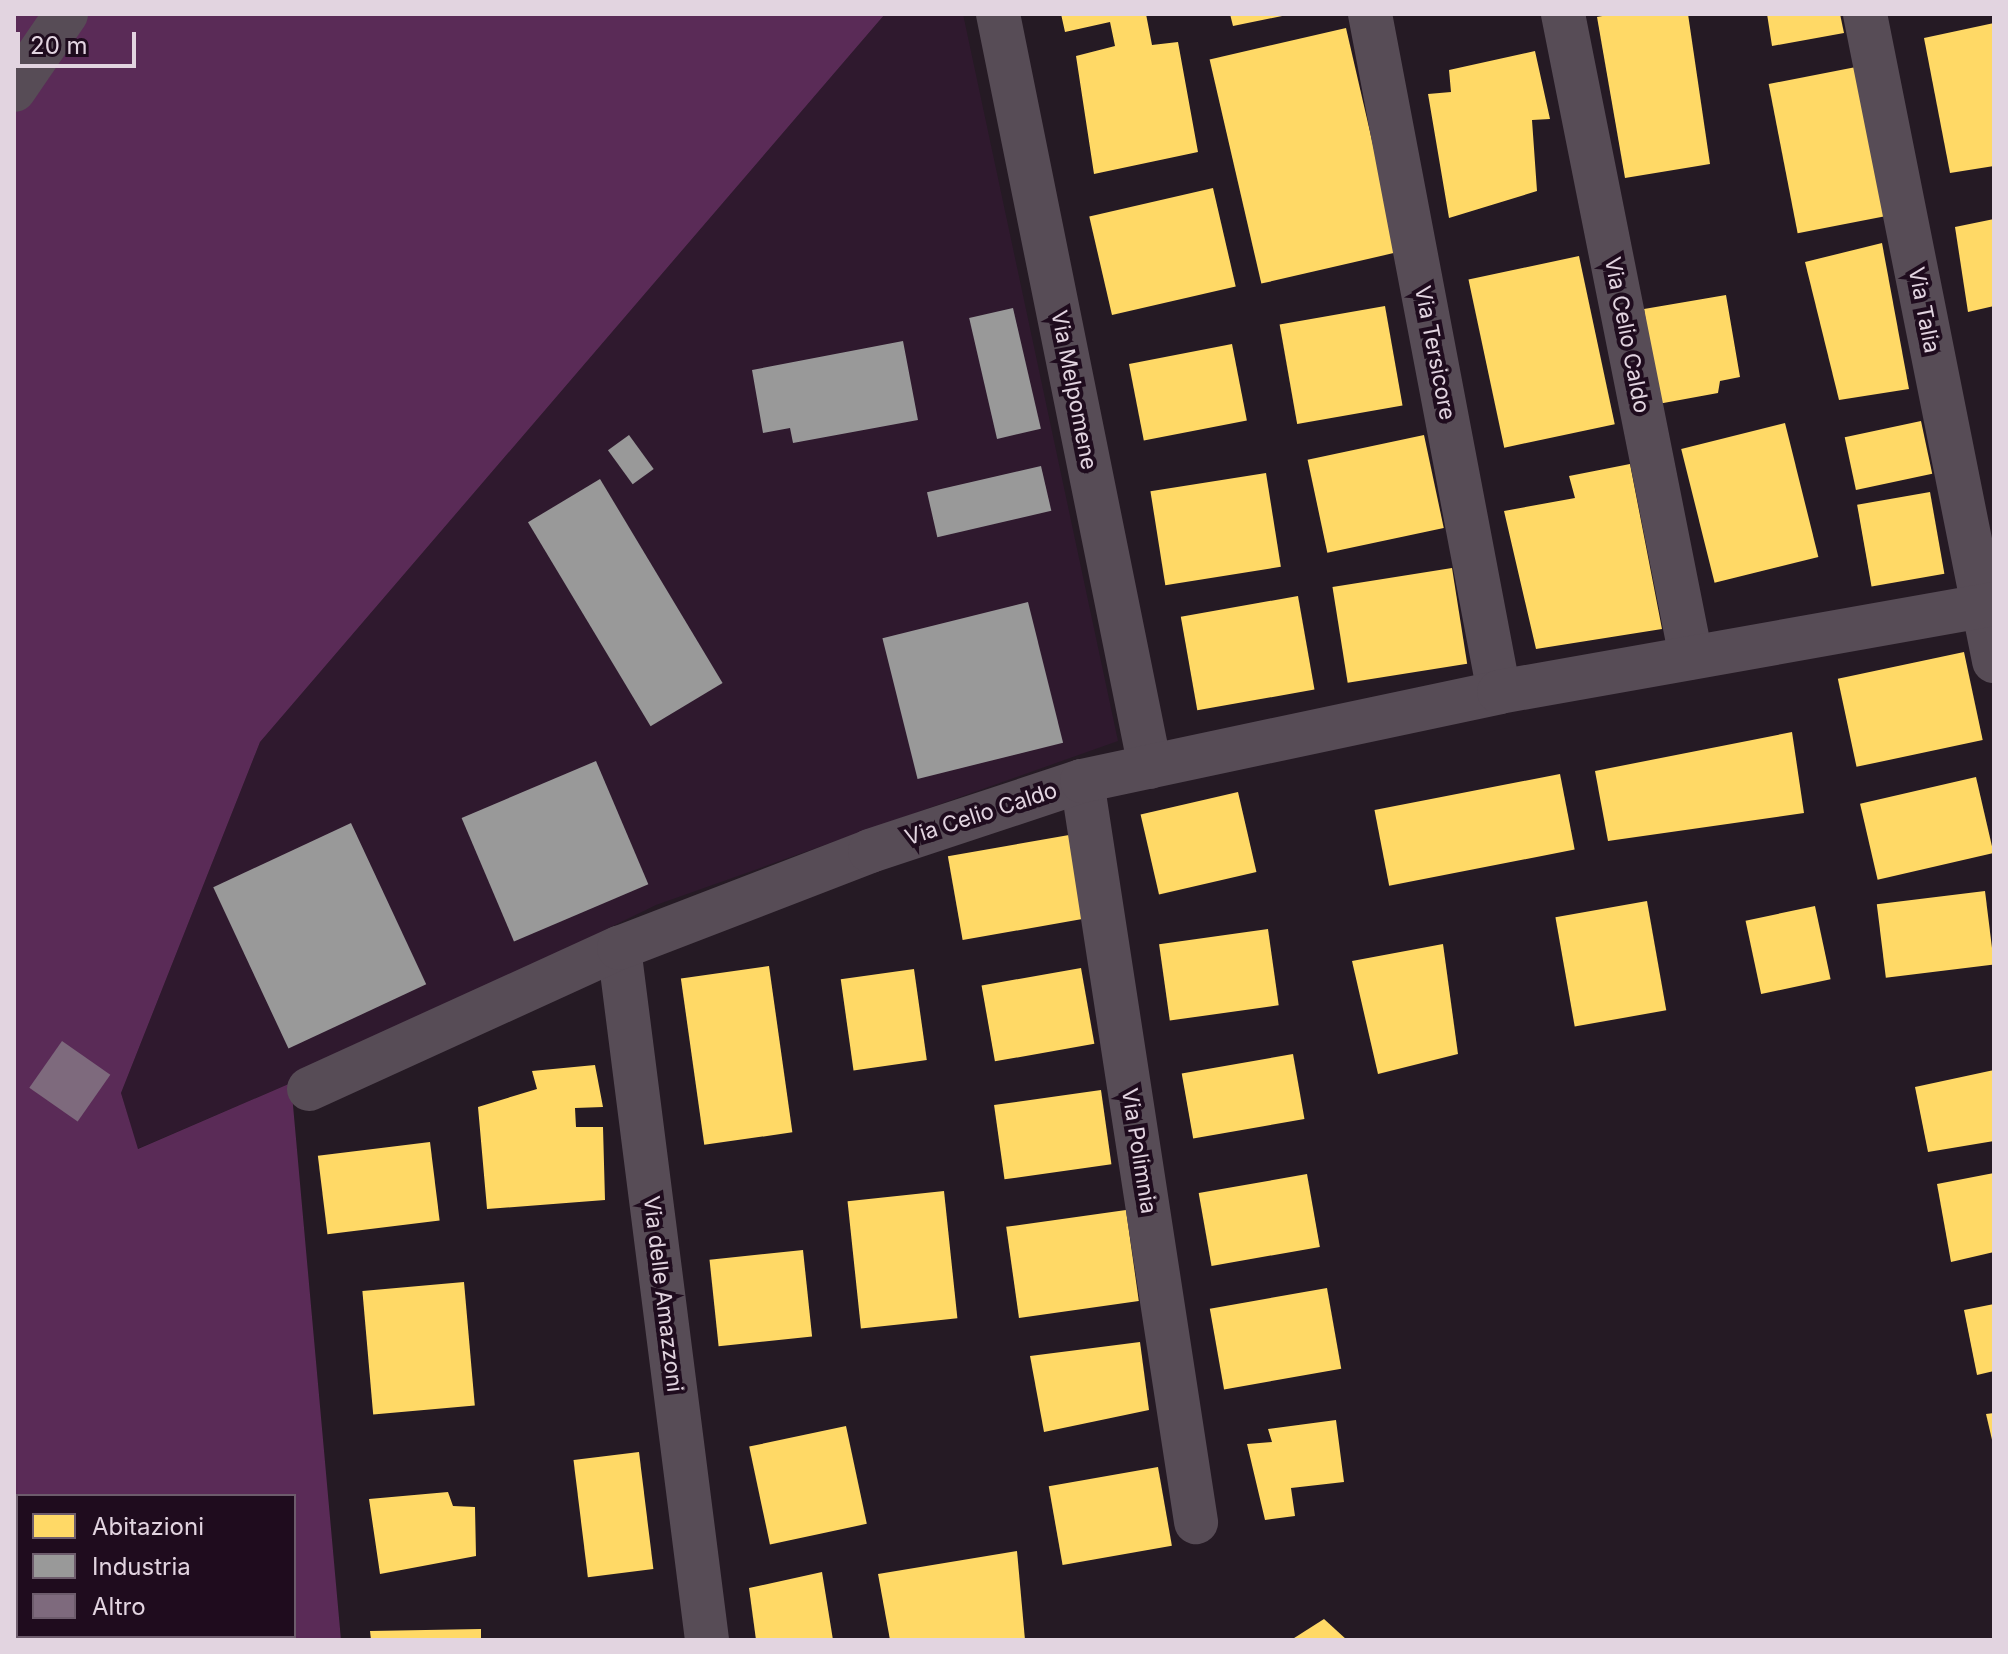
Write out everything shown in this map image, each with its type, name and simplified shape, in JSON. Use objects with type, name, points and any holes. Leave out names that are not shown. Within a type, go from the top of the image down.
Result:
[{"type":"street","points":[[14,90],[66,14]]},
{"type":"street","name":"Via Melpomene","points":[[998,14],[1150,767]]},
{"type":"street","name":"Via Tersicore","points":[[1370,14],[1499,692]]},
{"type":"street","name":"Via Celio Caldo","points":[[1563,14],[1691,657]]},
{"type":"street","name":"Via Talia","points":[[1865,14],[1989,605],[1994,661]]},
{"type":"street","name":"Via Celio Caldo","points":[[309,1089],[619,948],[870,851],[1082,781],[1499,692],[1989,605]]},
{"type":"street","name":"Via Polimnia","points":[[1082,781],[1196,1522]]},
{"type":"street","name":"Via delle Amazzoni","points":[[619,948],[707,1640]]},
{"type":"shaded area","points":[[14,14],[885,14],[260,742],[121,1093],[138,1149],[291,1083],[341,1640],[14,1640]]},
{"type":"shaded area","points":[[885,14],[963,14],[1118,741],[656,905],[291,1083],[137,1149],[121,1093],[260,742]]},
{"type":"building: Abitazioni","points":[[1061,14],[1146,14],[1152,45],[1178,42],[1198,152],[1094,174],[1076,56],[1115,46],[1110,22],[1065,32]]},
{"type":"building: Abitazioni","points":[[1230,14],[1287,14],[1287,15],[1233,26]]},
{"type":"building: Abitazioni","points":[[1613,14],[1688,14],[1710,164],[1625,178],[1597,17]]},
{"type":"building: Abitazioni","points":[[1767,14],[1840,14],[1844,33],[1772,46]]},
{"type":"building: Abitazioni","points":[[1994,23],[1994,166],[1950,173],[1924,38]]},
{"type":"building: Abitazioni","points":[[1346,28],[1398,252],[1261,284],[1210,59]]},
{"type":"building: Abitazioni","points":[[1535,51],[1550,119],[1532,120],[1537,191],[1449,218],[1428,94],[1451,92],[1449,70]]},
{"type":"building: Abitazioni","points":[[1856,67],[1885,216],[1798,233],[1769,84]]},
{"type":"building: Abitazioni","points":[[1213,188],[1236,286],[1112,315],[1089,217]]},
{"type":"building: Abitazioni","points":[[1994,219],[1994,306],[1968,312],[1955,227]]},
{"type":"building: Abitazioni","points":[[1882,243],[1909,389],[1839,400],[1805,262]]},
{"type":"building: Abitazioni","points":[[1579,256],[1615,424],[1504,448],[1468,279]]},
{"type":"building: Abitazioni","points":[[1726,295],[1740,377],[1720,381],[1718,393],[1658,404],[1644,309]]},
{"type":"building: Abitazioni","points":[[1385,306],[1403,405],[1297,424],[1280,325]]},
{"type":"building: Abitazioni","points":[[1232,344],[1247,421],[1144,441],[1129,364]]},
{"type":"building: Abitazioni","points":[[1921,421],[1932,474],[1856,490],[1845,437]]},
{"type":"building: Abitazioni","points":[[1785,423],[1818,557],[1715,583],[1681,449]]},
{"type":"building: Abitazioni","points":[[1424,435],[1444,528],[1327,553],[1308,460]]},
{"type":"building: Abitazioni","points":[[1630,464],[1662,629],[1536,649],[1504,511],[1575,498],[1569,476]]},
{"type":"building: Abitazioni","points":[[1266,473],[1281,567],[1165,585],[1150,491]]},
{"type":"building: Abitazioni","points":[[1930,492],[1944,574],[1872,587],[1857,505]]},
{"type":"building: Abitazioni","points":[[1452,568],[1467,664],[1348,683],[1332,587]]},
{"type":"building: Abitazioni","points":[[1298,596],[1314,690],[1197,710],[1181,617]]},
{"type":"building: Abitazioni","points":[[1964,652],[1983,740],[1857,767],[1838,679]]},
{"type":"building: Abitazioni","points":[[1792,732],[1804,813],[1608,841],[1595,771]]},
{"type":"building: Abitazioni","points":[[1560,774],[1575,850],[1389,886],[1374,810]]},
{"type":"building: Abitazioni","points":[[1976,777],[1994,853],[1878,880],[1860,804]]},
{"type":"building: Abitazioni","points":[[1238,792],[1256,872],[1159,894],[1141,814]]},
{"type":"building: Abitazioni","points":[[1069,835],[1084,919],[963,940],[948,856]]},
{"type":"building: Abitazioni","points":[[1985,891],[1994,964],[1886,978],[1877,904]]},
{"type":"building: Abitazioni","points":[[1647,901],[1666,1010],[1575,1026],[1555,917]]},
{"type":"building: Abitazioni","points":[[1815,906],[1831,979],[1761,994],[1746,921]]},
{"type":"building: Abitazioni","points":[[1268,929],[1279,1005],[1170,1021],[1159,944]]},
{"type":"building: Abitazioni","points":[[1443,944],[1458,1054],[1378,1074],[1352,961]]},
{"type":"building: Abitazioni","points":[[769,966],[792,1132],[704,1145],[681,978]]},
{"type":"building: Abitazioni","points":[[1081,968],[1094,1044],[995,1061],[982,986]]},
{"type":"building: Abitazioni","points":[[914,969],[927,1060],[854,1070],[841,979]]},
{"type":"building: Abitazioni","points":[[1293,1054],[1304,1119],[1193,1139],[1182,1074]]},
{"type":"building: Abitazioni","points":[[595,1065],[603,1107],[575,1108],[576,1127],[603,1127],[605,1200],[487,1209],[478,1107],[537,1089],[532,1071]]},
{"type":"building: Abitazioni","points":[[1994,1070],[1994,1141],[1928,1152],[1915,1087]]},
{"type":"building: Abitazioni","points":[[1101,1090],[1111,1164],[1004,1179],[994,1105]]},
{"type":"building: Abitazioni","points":[[430,1142],[440,1220],[327,1234],[318,1156]]},
{"type":"building: Abitazioni","points":[[1994,1173],[1994,1252],[1951,1262],[1937,1184]]},
{"type":"building: Abitazioni","points":[[1307,1174],[1320,1247],[1212,1266],[1199,1193]]},
{"type":"building: Abitazioni","points":[[944,1191],[957,1318],[861,1328],[848,1201]]},
{"type":"building: Abitazioni","points":[[1126,1210],[1139,1301],[1019,1318],[1006,1227]]},
{"type":"building: Abitazioni","points":[[803,1250],[812,1337],[719,1346],[710,1260]]},
{"type":"building: Abitazioni","points":[[464,1282],[475,1406],[373,1414],[362,1291]]},
{"type":"building: Abitazioni","points":[[1327,1288],[1341,1369],[1224,1389],[1210,1309]]},
{"type":"building: Abitazioni","points":[[1994,1304],[1994,1371],[1977,1375],[1964,1310]]},
{"type":"building: Abitazioni","points":[[1140,1342],[1149,1410],[1044,1432],[1030,1356]]},
{"type":"building: Abitazioni","points":[[1994,1413],[1994,1444],[1993,1444],[1986,1414]]},
{"type":"building: Abitazioni","points":[[1336,1420],[1344,1482],[1291,1488],[1295,1516],[1265,1520],[1247,1444],[1272,1442],[1268,1429]]},
{"type":"building: Abitazioni","points":[[846,1426],[867,1524],[770,1544],[749,1447]]},
{"type":"building: Abitazioni","points":[[639,1452],[653,1569],[588,1577],[573,1460]]},
{"type":"building: Abitazioni","points":[[1158,1467],[1172,1546],[1063,1565],[1049,1486]]},
{"type":"building: Abitazioni","points":[[448,1492],[453,1506],[475,1507],[476,1556],[380,1574],[369,1499]]},
{"type":"building: Abitazioni","points":[[1017,1551],[1025,1640],[890,1640],[878,1574]]},
{"type":"building: Abitazioni","points":[[822,1572],[833,1640],[756,1640],[749,1588]]},
{"type":"building: Abitazioni","points":[[1324,1619],[1347,1640],[1291,1640]]},
{"type":"building: Abitazioni","points":[[481,1629],[481,1640],[371,1640],[370,1631]]},
{"type":"building: Industria","points":[[1013,308],[1041,429],[997,439],[969,318]]},
{"type":"building: Industria","points":[[903,341],[918,420],[793,443],[790,428],[763,433],[752,370]]},
{"type":"building: Industria","points":[[629,435],[654,469],[633,484],[608,450]]},
{"type":"building: Industria","points":[[1041,466],[1051,511],[937,537],[927,492]]},
{"type":"building: Industria","points":[[600,479],[723,683],[651,726],[528,522]]},
{"type":"building: Industria","points":[[1028,602],[1063,743],[918,779],[882,638]]},
{"type":"building: Industria","points":[[596,761],[648,884],[514,941],[462,818]]},
{"type":"building: Industria","points":[[351,823],[426,984],[288,1049],[213,887]]},
{"type":"building: Altro","points":[[62,1041],[110,1075],[78,1122],[29,1088]]}]
